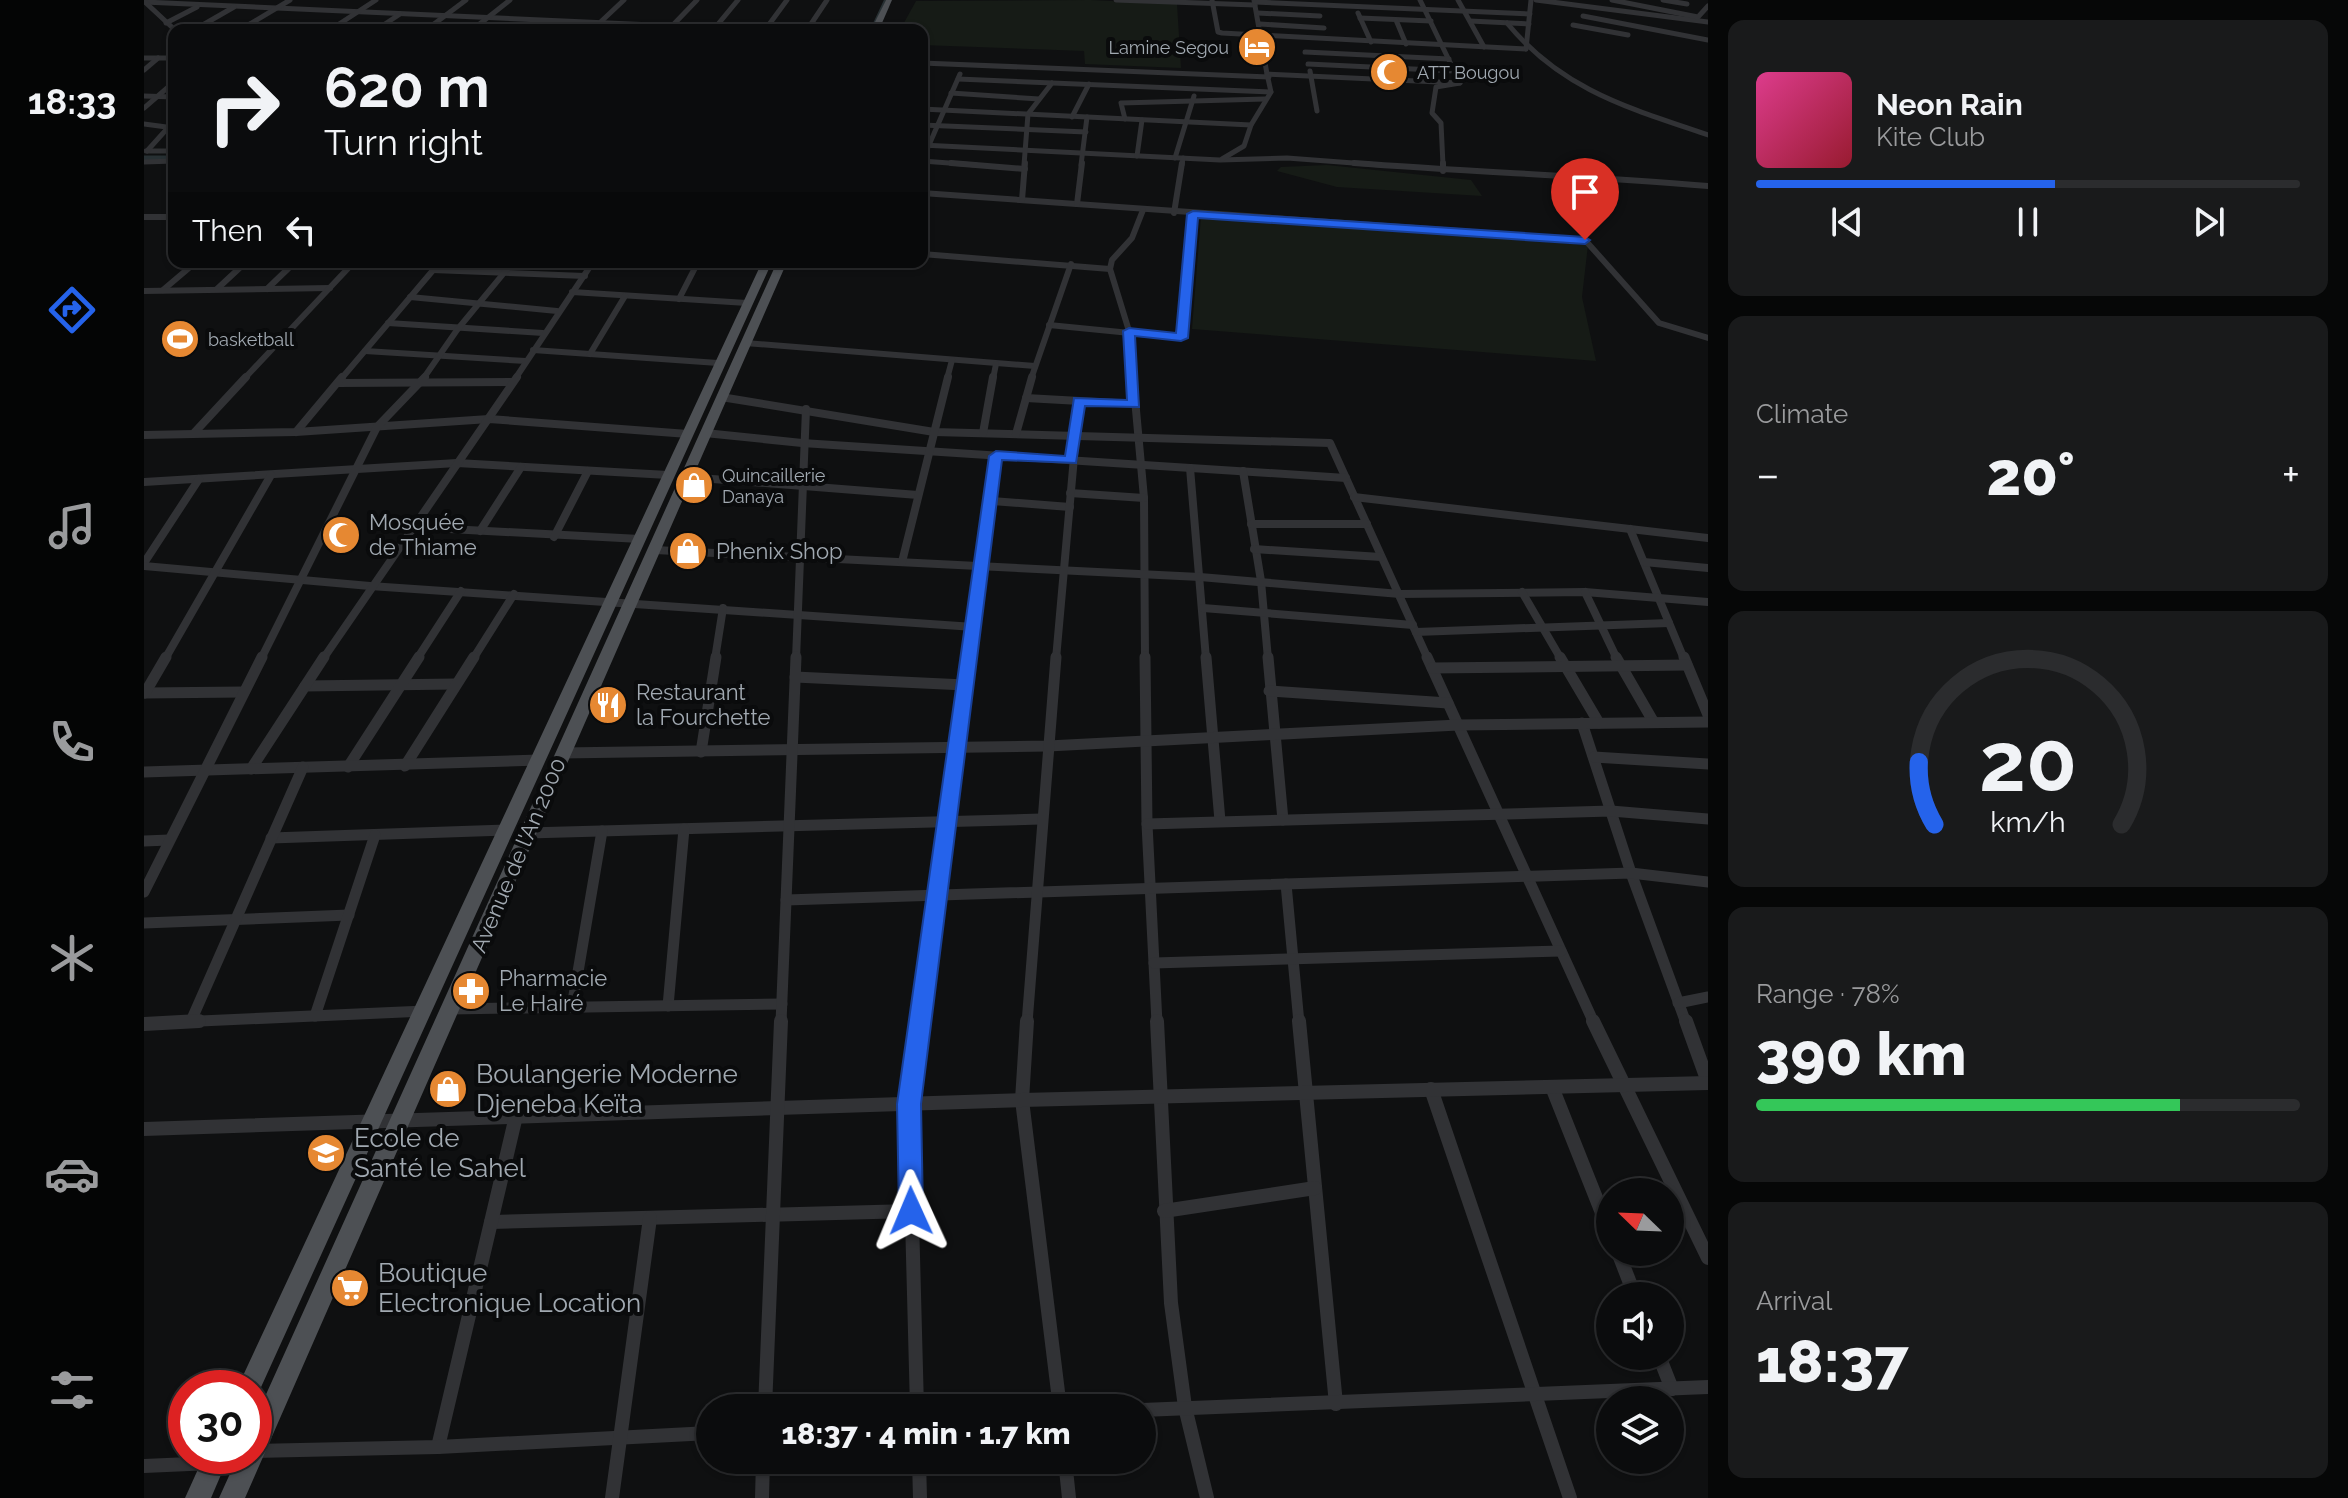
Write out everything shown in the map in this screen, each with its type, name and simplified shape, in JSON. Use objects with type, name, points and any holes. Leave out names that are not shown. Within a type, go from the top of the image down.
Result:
[{"type":"main road","points":[[878,24],[889,0]]},
{"type":"main road","points":[[887,24],[897,0]]},
{"type":"main road","name":"Avenue de l'An 2000","points":[[258,1370],[376,1120],[610,602],[648,545],[687,477],[696,434],[718,363],[764,268]]},
{"type":"main road","name":"Avenue de l'An 2000","points":[[272,1410],[629,600],[668,475],[721,397],[779,268]]},
{"type":"main road","points":[[198,1498],[209,1474]]},
{"type":"main road","name":"Avenue de l'An 2000","points":[[232,1498],[243,1474]]},
{"type":"street","points":[[171,3],[178,0]]},
{"type":"street","points":[[145,2],[166,23],[209,0]]},
{"type":"street","points":[[204,24],[247,0]]},
{"type":"street","points":[[250,24],[290,0]]},
{"type":"street","points":[[339,24],[376,0]]},
{"type":"street","points":[[434,24],[466,0]]},
{"type":"street","points":[[480,24],[510,0]]},
{"type":"street","points":[[600,23],[624,0]]},
{"type":"street","points":[[674,24],[697,0]]},
{"type":"street","points":[[718,24],[738,0]]},
{"type":"street","points":[[769,24],[787,0]]},
{"type":"street","points":[[811,24],[827,0]]},
{"type":"street","points":[[1116,0],[1353,3],[1425,10],[1530,14]]},
{"type":"street","points":[[1420,0],[1460,83]]},
{"type":"street","points":[[1458,0],[1484,47]]},
{"type":"street","points":[[1526,49],[1534,0],[1708,22]]},
{"type":"street","points":[[1563,33],[1602,0]]},
{"type":"street","points":[[1612,0],[1698,17],[1708,6]]},
{"type":"street","points":[[1663,0],[1687,4]]},
{"type":"street","points":[[1680,13],[1692,0]]},
{"type":"street","points":[[145,2],[624,24]]},
{"type":"street","points":[[1213,2],[1218,32],[1526,49]]},
{"type":"street","points":[[1255,2],[1271,92]]},
{"type":"street","points":[[1316,2],[1329,40]]},
{"type":"street","points":[[1353,3],[1378,78]]},
{"type":"street","points":[[1257,13],[1320,16]]},
{"type":"street","points":[[385,24],[400,14]]},
{"type":"street","points":[[1583,16],[1708,40]]},
{"type":"street","points":[[1360,18],[1431,21]]},
{"type":"street","points":[[1396,20],[1406,44]]},
{"type":"street","points":[[1470,21],[1529,24]]},
{"type":"street","points":[[1507,23],[1526,49],[1569,82],[1708,135]]},
{"type":"street","points":[[1260,24],[1324,28]]},
{"type":"street","points":[[1573,25],[1628,35]]},
{"type":"street","points":[[1302,38],[1317,111]]},
{"type":"street","points":[[1305,52],[1449,59]]},
{"type":"street","points":[[144,58],[168,58]]},
{"type":"street","points":[[144,70],[158,58]]},
{"type":"street","points":[[928,63],[1200,75],[1312,75],[1460,83]]},
{"type":"street","points":[[1308,64],[1455,71]]},
{"type":"street","points":[[928,141],[963,65]]},
{"type":"street","points":[[986,113],[1021,68]]},
{"type":"street","points":[[1175,158],[1200,75]]},
{"type":"street","points":[[958,79],[1271,92]]},
{"type":"street","points":[[1022,200],[1028,114],[1052,83]]},
{"type":"street","points":[[1443,171],[1441,123],[1432,113],[1436,87],[1460,83]]},
{"type":"street","points":[[1072,117],[1089,84]]},
{"type":"street","points":[[144,108],[168,87]]},
{"type":"street","points":[[1220,160],[1244,146],[1251,125],[1271,92]]},
{"type":"street","points":[[951,93],[1039,99]]},
{"type":"street","points":[[144,96],[168,97]]},
{"type":"street","points":[[1125,119],[1121,103],[1265,99]]},
{"type":"street","points":[[928,110],[1251,125]]},
{"type":"street","points":[[1077,204],[1087,117]]},
{"type":"street","points":[[1137,156],[1142,120]]},
{"type":"street","points":[[144,124],[168,128]]},
{"type":"street","points":[[928,125],[1086,132]]},
{"type":"street","points":[[146,151],[168,131]]},
{"type":"street","points":[[928,145],[1220,160],[1287,158],[1518,176],[1560,173],[1708,186]]},
{"type":"street","points":[[146,151],[168,151]]},
{"type":"street","points":[[1174,213],[1183,158]]},
{"type":"street","points":[[144,162],[168,161]]},
{"type":"street","points":[[928,161],[1025,169]]},
{"type":"street","points":[[928,193],[1585,240],[1659,323],[1708,338]]},
{"type":"street","points":[[1143,210],[1134,239],[1125,253],[1112,260],[1110,269],[1129,331],[1138,464],[1144,498],[1147,824],[1171,1303],[1185,1407],[1207,1498]]},
{"type":"street","points":[[163,217],[168,214]]},
{"type":"street","points":[[1049,325],[1181,338],[1193,214]]},
{"type":"street","points":[[144,217],[168,217]]},
{"type":"street","points":[[928,254],[1110,269]]},
{"type":"street","points":[[1016,434],[1035,366],[1071,264]]},
{"type":"street","points":[[163,290],[189,268]]},
{"type":"street","points":[[217,289],[240,268]]},
{"type":"street","points":[[267,289],[289,268]]},
{"type":"street","points":[[194,433],[348,268]]},
{"type":"street","points":[[144,892],[377,427],[421,383],[457,330],[508,268]]},
{"type":"street","points":[[251,769],[370,586],[489,419],[557,311],[590,268]]},
{"type":"street","points":[[679,299],[695,268]]},
{"type":"street","points":[[296,432],[433,270],[585,276]]},
{"type":"street","points":[[144,291],[330,288]]},
{"type":"street","points":[[572,292],[747,303]]},
{"type":"street","points":[[590,354],[625,296]]},
{"type":"street","points":[[410,297],[557,311]]},
{"type":"street","points":[[388,323],[457,330],[543,333]]},
{"type":"street","points":[[745,343],[1035,366]]},
{"type":"street","points":[[533,350],[718,363]]},
{"type":"street","points":[[365,351],[526,361]]},
{"type":"street","points":[[902,562],[927,451],[952,360]]},
{"type":"street","points":[[983,433],[996,364]]},
{"type":"street","points":[[338,383],[512,382]]},
{"type":"street","points":[[721,397],[934,432],[1330,443],[1622,1085],[1708,1258]]},
{"type":"street","points":[[1026,398],[1134,404]]},
{"type":"street","points":[[1058,1394],[1022,1100],[1035,892],[1070,507],[1071,460],[1079,401]]},
{"type":"street","points":[[766,1394],[790,826],[802,443],[806,409]]},
{"type":"street","points":[[144,435],[296,432],[489,419],[802,443],[1346,478]]},
{"type":"street","points":[[917,1394],[909,1104],[996,456]]},
{"type":"street","points":[[144,482],[457,463],[668,475]]},
{"type":"street","points":[[480,531],[521,467]]},
{"type":"street","points":[[1190,468],[1220,821]]},
{"type":"street","points":[[554,537],[588,471]]},
{"type":"street","points":[[1243,471],[1261,581],[1283,820]]},
{"type":"street","points":[[145,693],[271,475]]},
{"type":"street","points":[[687,477],[918,495]]},
{"type":"street","points":[[199,479],[144,564],[370,586],[610,602],[629,600],[974,627]]},
{"type":"street","points":[[1070,493],[1144,498]]},
{"type":"street","points":[[1354,497],[1708,538]]},
{"type":"street","points":[[992,501],[1070,507]]},
{"type":"street","points":[[1251,524],[1367,524]]},
{"type":"street","points":[[412,527],[799,557],[1200,577],[1400,594],[1585,592],[1708,602]]},
{"type":"street","points":[[1630,529],[1708,715]]},
{"type":"street","points":[[1254,549],[1381,557]]},
{"type":"street","points":[[1644,562],[1708,568]]},
{"type":"street","points":[[348,767],[461,591]]},
{"type":"street","points":[[1522,592],[1599,723]]},
{"type":"street","points":[[1585,592],[1620,665],[1653,721]]},
{"type":"street","points":[[405,766],[514,594]]},
{"type":"street","points":[[701,752],[723,608]]},
{"type":"street","points":[[1203,608],[1414,628],[1669,623]]},
{"type":"street","points":[[1432,668],[1687,665]]},
{"type":"street","points":[[795,677],[965,685]]},
{"type":"street","points":[[305,686],[455,684]]},
{"type":"street","points":[[1269,691],[1448,703]]},
{"type":"street","points":[[145,693],[244,692]]},
{"type":"street","points":[[562,753],[1048,746],[1458,725],[1708,722]]},
{"type":"street","points":[[144,1129],[1022,1100],[1708,1083],[1631,873],[1582,723]]},
{"type":"street","points":[[1594,757],[1708,764]]},
{"type":"street","points":[[144,772],[539,760]]},
{"type":"street","points":[[191,1021],[303,767]]},
{"type":"street","points":[[1147,824],[1611,811],[1708,819]]},
{"type":"street","points":[[528,833],[1041,819]]},
{"type":"street","points":[[668,1006],[684,829]]},
{"type":"street","points":[[271,838],[506,830]]},
{"type":"street","points":[[572,1007],[602,831]]},
{"type":"street","points":[[315,1016],[375,835]]},
{"type":"street","points":[[144,841],[169,840]]},
{"type":"street","points":[[786,900],[1631,873],[1708,882]]},
{"type":"street","points":[[1286,884],[1336,1404]]},
{"type":"street","points":[[144,923],[349,915]]},
{"type":"street","points":[[1154,963],[1561,951]]},
{"type":"street","points":[[1678,1003],[1708,997]]},
{"type":"street","points":[[450,1009],[782,1004]]},
{"type":"street","points":[[144,1024],[425,1011]]},
{"type":"street","points":[[1552,1087],[1596,1198]]},
{"type":"street","points":[[1431,1089],[1570,1498]]},
{"type":"street","points":[[438,1447],[516,1116]]},
{"type":"street","points":[[1164,1211],[1315,1188]]},
{"type":"street","points":[[491,1222],[911,1211]]},
{"type":"street","points":[[612,1498],[650,1218]]},
{"type":"street","points":[[1684,1388],[1708,1387]]},
{"type":"street","points":[[1156,1409],[1596,1392]]},
{"type":"street","points":[[272,1451],[438,1447],[696,1434]]},
{"type":"street","points":[[144,1466],[168,1464]]},
{"type":"street","points":[[762,1498],[763,1474]]},
{"type":"street","points":[[919,1474],[920,1498]]},
{"type":"street","points":[[1066,1474],[1069,1498]]},
{"type":"shaded area","points":[[1090,0],[1177,4],[1181,68],[1085,64],[1084,51],[928,45],[928,24],[903,24],[916,1]]},
{"type":"shaded area","points":[[1327,165],[1471,180],[1482,196],[1337,187],[1277,171],[1281,167]]},
{"type":"shaded area","points":[[1201,216],[1588,245],[1582,297],[1596,361],[1192,329]]},
{"type":"waterway","points":[[874,24],[885,0]]},
{"type":"waterway","points":[[144,158],[168,158]]},
{"type":"place","name":"Lamine Segou","points":[[1257,47]]},
{"type":"place","name":"ATT Bougou","points":[[1389,72]]},
{"type":"place","name":"basketball","points":[[180,339]]},
{"type":"place","name":"Quincaillerie Danaya","points":[[694,485]]},
{"type":"place","name":"Mosquée de Thiame","points":[[341,535]]},
{"type":"place","name":"Phenix Shop","points":[[688,551]]},
{"type":"place","name":"Restaurant la Fourchette","points":[[608,705]]},
{"type":"place","name":"Pharmacie Le Hairé","points":[[471,991]]},
{"type":"place","name":"Boulangerie Moderne Djeneba Keïta","points":[[448,1089]]},
{"type":"place","name":"Ecole de Santé le Sahel","points":[[326,1153]]},
{"type":"place","name":"Boutique Electronique Location","points":[[350,1288]]},
{"type":"route","points":[[911,1211],[909,1104],[996,456],[1071,460],[1079,401],[1134,404],[1129,331],[1181,338],[1193,214],[1585,240]]}]
